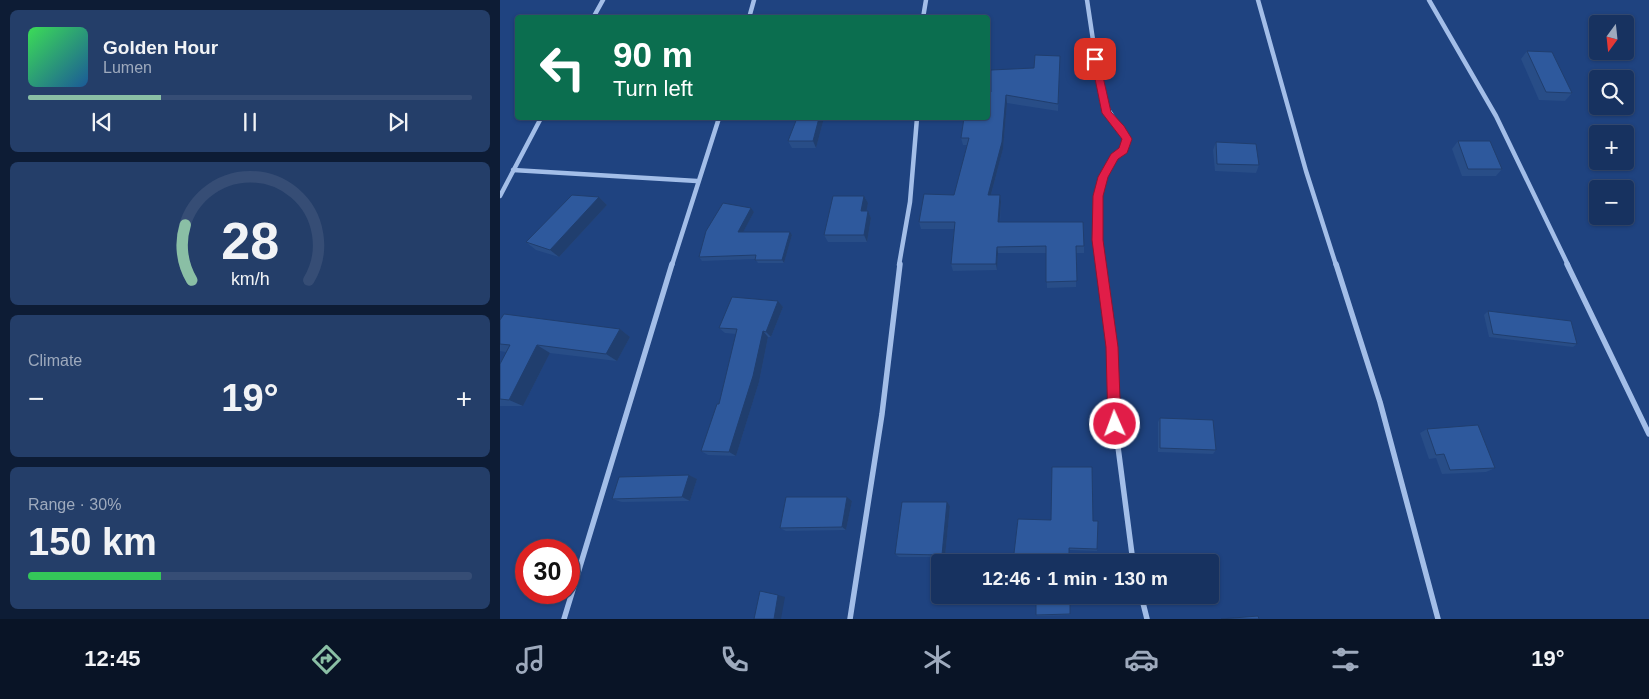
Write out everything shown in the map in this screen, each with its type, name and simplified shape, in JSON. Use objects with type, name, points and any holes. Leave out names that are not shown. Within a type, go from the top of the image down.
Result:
[{"type":"street","points":[[595,15],[603,0]]},
{"type":"street","points":[[749,15],[754,0]]},
{"type":"street","points":[[924,15],[926,0]]},
{"type":"street","points":[[1087,0],[1102,100],[1106,113],[1121,128],[1127,139],[1123,150],[1115,156],[1103,177],[1098,196],[1096,227],[1112,347],[1115,424],[1132,554]]},
{"type":"street","points":[[1258,0],[1306,171],[1380,402],[1408,500],[1438,619]]},
{"type":"street","points":[[1429,0],[1496,116],[1649,434]]},
{"type":"street","points":[[500,196],[540,120]]},
{"type":"street","points":[[564,619],[697,181],[718,120]]},
{"type":"street","points":[[850,619],[882,414],[896,285],[910,202],[917,120]]},
{"type":"street","points":[[513,170],[697,181]]},
{"type":"street","points":[[1143,604],[1147,619]]},
{"type":"building","points":[[1527,51],[1552,52],[1572,93],[1546,92]]},
{"type":"building","points":[[1035,55],[1060,56],[1058,104],[1006,95],[1002,142],[988,195],[1000,195],[998,222],[1083,222],[1084,246],[1076,246],[1077,281],[1046,282],[1046,246],[997,247],[996,264],[951,264],[955,222],[919,222],[924,194],[954,195],[969,138],[961,138],[964,120],[990,120],[991,70],[1034,68]]},
{"type":"building","points":[[796,120],[818,120],[813,141],[788,141]]},
{"type":"building","points":[[1458,141],[1490,141],[1502,169],[1468,169]]},
{"type":"building","points":[[1216,142],[1256,144],[1259,165],[1217,164]]},
{"type":"building","points":[[572,195],[599,197],[550,250],[526,242]]},
{"type":"building","points":[[833,196],[864,196],[861,211],[868,211],[864,235],[824,235]]},
{"type":"building","points":[[723,203],[751,208],[738,232],[790,232],[782,260],[755,260],[756,255],[699,257],[706,231]]},
{"type":"building","points":[[732,297],[778,301],[766,332],[763,331],[753,376],[729,452],[701,451],[717,404],[719,404],[737,329],[719,328]]},
{"type":"building","points":[[1488,311],[1571,321],[1577,344],[1493,334]]},
{"type":"building","points":[[504,314],[620,329],[606,354],[537,345],[509,400],[500,399],[500,364],[510,345],[500,344],[500,320]]},
{"type":"building","points":[[1160,418],[1213,420],[1216,450],[1160,448]]},
{"type":"building","points":[[1478,425],[1495,468],[1450,470],[1444,454],[1436,455],[1427,429]]},
{"type":"building","points":[[1052,467],[1092,467],[1093,521],[1098,521],[1097,549],[1069,548],[1069,554],[1014,554],[1018,519],[1051,520]]},
{"type":"building","points":[[689,475],[682,497],[612,499],[619,477]]},
{"type":"building","points":[[786,497],[847,497],[842,527],[780,528]]},
{"type":"building","points":[[902,502],[947,502],[942,554],[895,554]]},
{"type":"building","points":[[760,591],[778,595],[774,619],[754,619]]},
{"type":"building","points":[[1036,604],[1070,604],[1070,614],[1036,615]]},
{"type":"building","points":[[1258,616],[1259,619],[1221,619]]},
{"type":"route","points":[[1095,59],[1106,113],[1121,128],[1127,139],[1123,150],[1115,156],[1103,177],[1098,196],[1096,227],[1112,347],[1115,424]]}]
